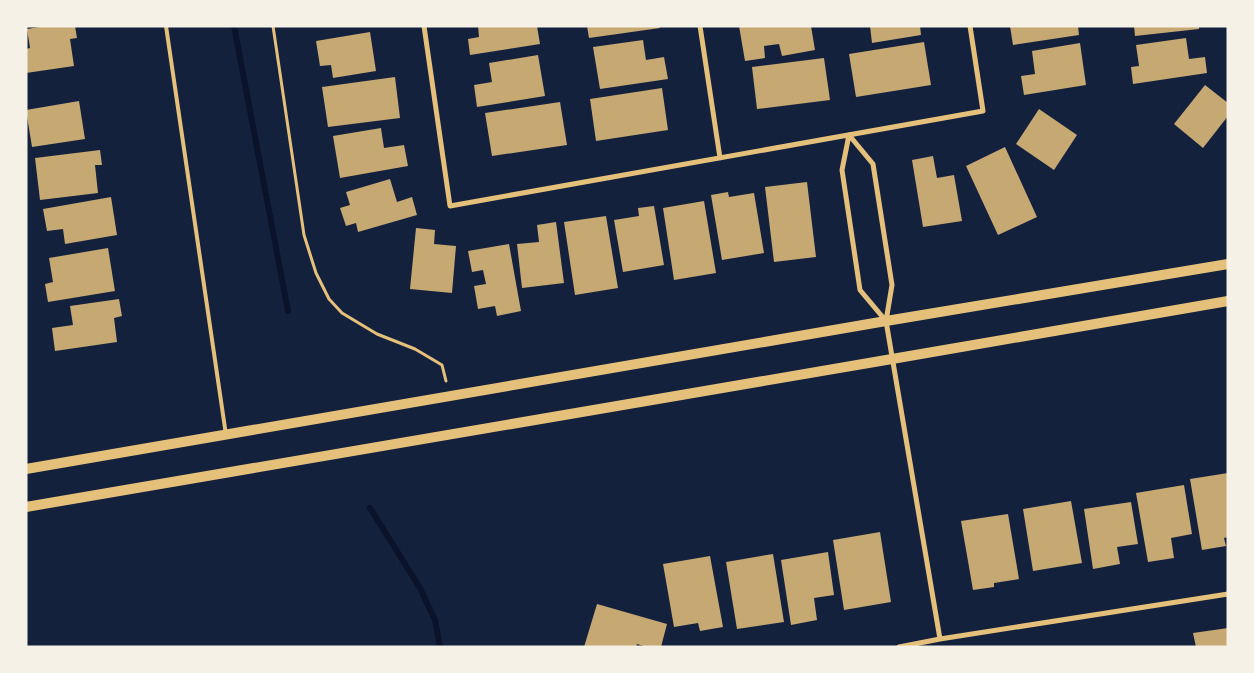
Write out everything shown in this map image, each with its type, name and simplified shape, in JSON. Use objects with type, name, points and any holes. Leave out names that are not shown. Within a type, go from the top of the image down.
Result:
[{"type":"main road","points":[[26,469],[1228,264]]},
{"type":"main road","points":[[26,507],[1228,301]]},
{"type":"street","points":[[424,26],[450,206],[983,111],[970,26]]},
{"type":"street","points":[[700,26],[720,158]]},
{"type":"street","points":[[849,135],[842,170],[860,290],[886,321]]},
{"type":"street","points":[[849,135],[873,164],[892,285],[886,321],[940,639]]},
{"type":"street","points":[[899,647],[1228,594]]},
{"type":"lane","points":[[166,26],[226,435]]},
{"type":"path","points":[[273,26],[304,235],[316,273],[329,299],[342,312],[377,334],[415,349],[442,365],[449,396]]},
{"type":"building","points":[[46,26],[75,26],[77,38],[70,39],[74,66],[26,73],[26,49],[30,48],[27,29]]},
{"type":"building","points":[[478,26],[537,26],[540,44],[470,55],[468,39],[479,37]]},
{"type":"building","points":[[587,26],[659,26],[660,28],[589,38]]},
{"type":"building","points":[[739,26],[811,26],[815,50],[782,56],[779,44],[764,46],[765,58],[745,61]]},
{"type":"building","points":[[870,26],[920,26],[921,35],[872,43]]},
{"type":"building","points":[[1010,26],[1078,26],[1079,35],[1013,45]]},
{"type":"building","points":[[1134,26],[1199,26],[1199,29],[1135,36]]},
{"type":"building","points":[[370,32],[376,71],[333,78],[331,65],[320,66],[316,41]]},
{"type":"building","points":[[1186,38],[1189,59],[1205,57],[1207,73],[1133,84],[1131,67],[1139,66],[1136,45]]},
{"type":"building","points":[[643,40],[646,60],[664,57],[668,79],[600,89],[593,47]]},
{"type":"building","points":[[924,42],[931,85],[856,97],[849,54]]},
{"type":"building","points":[[1080,43],[1086,85],[1024,95],[1021,76],[1035,74],[1032,51]]},
{"type":"building","points":[[538,55],[545,96],[477,107],[474,85],[492,82],[489,63]]},
{"type":"building","points":[[824,58],[830,100],[757,109],[752,67]]},
{"type":"building","points":[[395,77],[400,118],[328,127],[322,87]]},
{"type":"building","points":[[1205,85],[1228,103],[1228,116],[1203,148],[1174,124]]},
{"type":"building","points":[[662,88],[668,130],[596,141],[590,99]]},
{"type":"building","points":[[79,101],[85,139],[32,147],[26,110]]},
{"type":"building","points":[[560,102],[567,145],[492,156],[485,113]]},
{"type":"building","points":[[1039,109],[1077,135],[1054,170],[1016,144]]},
{"type":"building","points":[[381,128],[384,148],[404,145],[408,166],[340,178],[333,136]]},
{"type":"building","points":[[1005,147],[1037,217],[998,235],[966,166]]},
{"type":"building","points":[[100,150],[102,165],[95,165],[98,193],[40,200],[35,158]]},
{"type":"building","points":[[933,156],[937,178],[954,175],[962,221],[923,227],[912,160]]},
{"type":"building","points":[[390,179],[397,202],[412,197],[417,215],[358,232],[356,223],[346,226],[340,208],[350,205],[346,192]]},
{"type":"building","points":[[807,182],[816,257],[774,262],[765,187]]},
{"type":"building","points":[[728,192],[729,197],[754,193],[764,253],[722,260],[711,195]]},
{"type":"building","points":[[111,197],[117,235],[65,244],[63,229],[47,231],[43,209]]},
{"type":"building","points":[[704,201],[716,273],[674,280],[663,208]]},
{"type":"building","points":[[654,206],[664,265],[623,272],[614,220],[639,216],[638,208]]},
{"type":"building","points":[[606,216],[618,288],[575,295],[564,222]]},
{"type":"building","points":[[556,222],[564,283],[522,288],[517,244],[539,242],[537,225]]},
{"type":"building","points":[[416,228],[435,230],[434,244],[456,246],[452,293],[410,289]]},
{"type":"building","points":[[509,244],[521,311],[497,316],[495,306],[478,309],[474,286],[486,284],[483,270],[472,272],[468,251]]},
{"type":"building","points":[[108,248],[115,291],[48,302],[45,284],[53,282],[49,258]]},
{"type":"building","points":[[119,299],[122,316],[114,318],[117,342],[55,351],[52,328],[73,325],[70,306]]},
{"type":"building","points":[[1228,473],[1228,537],[1224,538],[1226,546],[1202,550],[1190,479]]},
{"type":"building","points":[[1184,485],[1192,534],[1171,538],[1174,558],[1148,562],[1136,493]]},
{"type":"building","points":[[1071,501],[1082,563],[1033,571],[1023,509]]},
{"type":"building","points":[[1131,502],[1138,544],[1117,547],[1120,564],[1093,569],[1084,509]]},
{"type":"building","points":[[1008,514],[1019,579],[994,583],[994,587],[973,590],[961,521]]},
{"type":"building","points":[[880,532],[891,602],[844,610],[833,540]]},
{"type":"building","points":[[828,552],[834,595],[814,598],[817,620],[791,625],[781,560]]},
{"type":"building","points":[[773,554],[784,622],[737,629],[726,562]]},
{"type":"building","points":[[710,556],[723,627],[700,631],[698,623],[674,627],[663,564]]},
{"type":"building","points":[[597,604],[667,624],[661,647],[647,647],[637,644],[636,647],[584,647]]},
{"type":"building","points":[[1228,628],[1228,647],[1196,647],[1193,633]]},
{"type":"waterway","points":[[234,26],[288,311]]},
{"type":"waterway","points":[[370,508],[420,588],[435,620],[440,647]]}]
